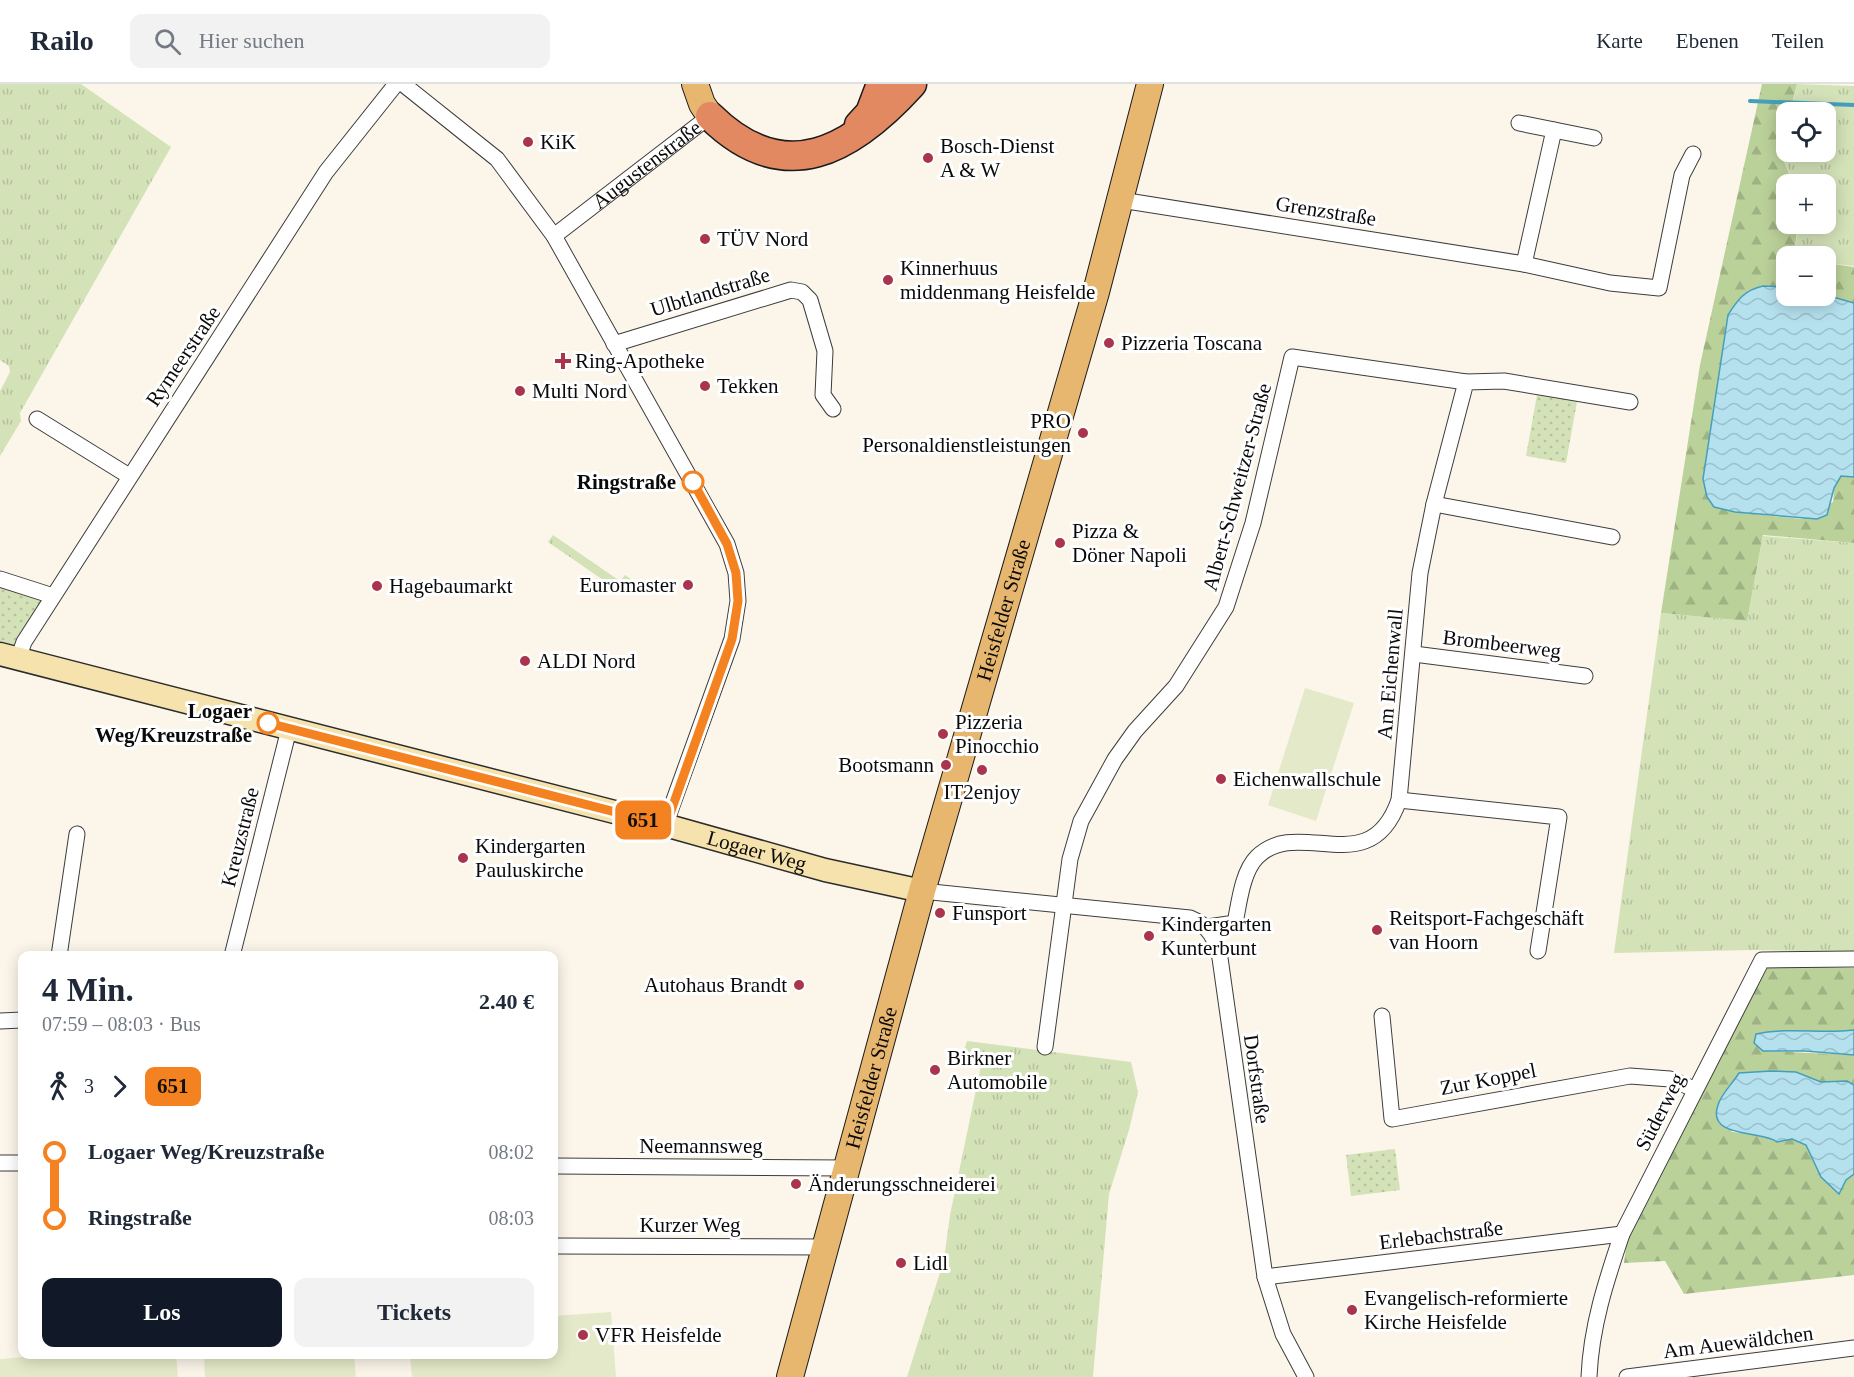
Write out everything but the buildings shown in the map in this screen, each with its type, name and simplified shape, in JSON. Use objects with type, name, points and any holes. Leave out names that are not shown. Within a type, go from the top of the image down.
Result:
[{"type":"highway","points":[[838,146],[870,112],[880,84]]},
{"type":"highway","points":[[710,116],[737,139],[766,152],[811,155],[838,146],[869,127],[912,84]]},
{"type":"main road","name":"Augustenstraße","points":[[695,84],[702,104],[710,116]]},
{"type":"main road","name":"Heisfelder Straße","points":[[790,1377],[922,891],[1121,200],[1150,84]]},
{"type":"street","name":"Rymeerstraße","points":[[9,657],[24,642],[129,476],[264,273],[326,172],[396,84]]},
{"type":"street","points":[[404,84],[497,159],[554,236],[727,544],[736,573],[738,601],[732,639],[666,825]]},
{"type":"street","name":"Augustenstraße","points":[[554,236],[710,116]]},
{"type":"street","points":[[1519,123],[1594,138]]},
{"type":"street","points":[[1524,264],[1554,130]]},
{"type":"street","name":"Grenzstraße","points":[[1121,200],[1524,264],[1610,283],[1659,288],[1682,175],[1693,154]]},
{"type":"street","name":"Ulbtlandstraße","points":[[614,344],[791,290],[801,292],[810,300],[825,351],[823,395],[833,409]]},
{"type":"street","name":"Albert-Schweitzer-Straße","points":[[1063,906],[1070,859],[1081,821],[1093,795],[1135,731],[1176,686],[1226,607],[1253,523],[1292,357],[1466,382]]},
{"type":"street","points":[[1466,382],[1504,381],[1630,402]]},
{"type":"street","name":"Am Eichenwall","points":[[1208,927],[1235,923],[1250,868],[1256,858],[1272,847],[1298,842],[1347,846],[1362,842],[1375,835],[1387,824],[1399,800],[1420,573],[1434,504],[1466,382]]},
{"type":"street","points":[[37,419],[129,476]]},
{"type":"street","points":[[1434,504],[1612,537]]},
{"type":"street","points":[[0,579],[53,596]]},
{"type":"street","name":"Brombeerweg","points":[[1414,654],[1585,676]]},
{"type":"street","name":"Logaer Weg","points":[[9,657],[666,825],[825,870],[922,891]]},
{"type":"street","name":"Kreuzstraße","points":[[233,951],[289,729]]},
{"type":"street","points":[[1399,800],[1558,817],[1538,951]]},
{"type":"street","points":[[60,951],[77,834]]},
{"type":"street","points":[[922,891],[1190,918],[1208,927]]},
{"type":"street","points":[[1045,1047],[1063,906]]},
{"type":"street","name":"Dorfstraße","points":[[1208,927],[1216,942],[1220,958],[1265,1277],[1283,1334],[1306,1377]]},
{"type":"street","name":"Süderweg","points":[[1589,1377],[1591,1342],[1607,1279],[1622,1234],[1694,1089],[1762,960],[1854,959]]},
{"type":"street","name":"Zur Koppel","points":[[1382,1016],[1392,1119],[1630,1076],[1670,1079],[1694,1089]]},
{"type":"street","points":[[0,1021],[18,1020]]},
{"type":"street","points":[[0,1163],[18,1163]]},
{"type":"street","name":"Neemannsweg","points":[[558,1166],[847,1168]]},
{"type":"street","name":"Erlebachstraße","points":[[1265,1277],[1622,1234]]},
{"type":"street","name":"Kurzer Weg","points":[[558,1246],[827,1246]]},
{"type":"street","name":"Am Auewäldchen","points":[[1627,1377],[1741,1370],[1854,1348]]},
{"type":"green space","points":[[0,84],[81,84],[171,147],[20,413],[21,421],[0,456],[0,391],[10,372],[9,366],[0,360]]},
{"type":"green space","points":[[1762,84],[1797,84],[1792,102],[1776,102],[1776,162],[1784,162],[1789,174],[1776,174],[1776,234],[1797,234],[1795,246],[1776,246],[1776,287],[1763,286],[1735,512],[1802,519],[1833,502],[1834,488],[1841,476],[1854,477],[1854,543],[1763,535],[1747,621],[1661,613],[1700,365]]},
{"type":"green space","points":[[1797,84],[1854,86],[1854,266],[1836,264],[1836,246],[1796,246],[1797,234],[1836,234],[1836,174],[1790,174],[1785,162],[1836,162],[1836,102],[1793,102]]},
{"type":"green space","points":[[1836,264],[1854,267],[1854,303],[1836,298]]},
{"type":"green space","points":[[1538,389],[1578,396],[1566,463],[1526,456]]},
{"type":"green space","points":[[553,535],[620,581],[625,575],[631,579],[622,593],[548,542]]},
{"type":"green space","points":[[1763,536],[1854,543],[1854,952],[1753,950],[1614,953],[1661,613],[1747,621]]},
{"type":"green space","points":[[0,583],[45,596],[8,655],[0,652]]},
{"type":"green space","points":[[1305,688],[1354,703],[1316,821],[1268,805]]},
{"type":"green space","points":[[1768,966],[1854,968],[1854,1030],[1833,1033],[1794,1031],[1764,1051],[1854,1055],[1854,1085],[1847,1081],[1821,1082],[1796,1072],[1739,1073],[1718,1105],[1732,1132],[1769,1136],[1777,1142],[1792,1139],[1806,1145],[1821,1176],[1839,1193],[1846,1180],[1854,1174],[1854,1275],[1684,1294],[1665,1261],[1624,1263],[1628,1233]]},
{"type":"green space","points":[[967,1041],[1131,1062],[1138,1092],[1109,1194],[1093,1377],[907,1377],[944,1260],[950,1215],[983,1056],[964,1050]]},
{"type":"green space","points":[[1395,1149],[1400,1190],[1351,1196],[1346,1155]]},
{"type":"green space","name":"VFR Heisfelde","points":[[611,1312],[616,1377],[412,1377],[410,1359],[558,1359],[558,1316]]},
{"type":"green space","points":[[0,1359],[176,1359],[178,1377],[0,1377]]},
{"type":"green space","points":[[204,1359],[354,1359],[356,1377],[205,1377]]},
{"type":"water","points":[[1763,286],[1776,287],[1776,306],[1836,306],[1836,298],[1854,303],[1854,477],[1841,476],[1834,488],[1827,515],[1817,519],[1735,512],[1714,507],[1707,497],[1703,479],[1728,315],[1742,296]]},
{"type":"water","points":[[1854,1030],[1854,1055],[1805,1051],[1763,1051],[1754,1043],[1756,1034],[1768,1032]]},
{"type":"water","points":[[1796,1072],[1821,1082],[1847,1081],[1854,1085],[1854,1174],[1846,1180],[1839,1194],[1821,1177],[1806,1145],[1792,1139],[1777,1142],[1770,1138],[1737,1132],[1720,1123],[1716,1116],[1724,1093],[1739,1073]]},
{"type":"waterway","points":[[1750,101],[1854,105]]},
{"type":"bus line","name":"651","points":[[268,723],[666,825],[732,639],[738,601],[736,573],[727,544],[693,482]]},
{"type":"place","name":"KiK","points":[[528,142]]},
{"type":"place","name":"Bosch-Dienst A & W","points":[[928,158]]},
{"type":"place","name":"TÜV Nord","points":[[705,239]]},
{"type":"place","name":"Kinnerhuus middenmang Heisfelde","points":[[888,280]]},
{"type":"place","name":"Pizzeria Toscana","points":[[1109,343]]},
{"type":"place","name":"Ring-Apotheke","points":[[563,361]]},
{"type":"place","name":"Tekken","points":[[705,386]]},
{"type":"place","name":"Multi Nord","points":[[520,391]]},
{"type":"place","name":"PRO Personaldienstleistungen","points":[[1083,433]]},
{"type":"place","name":"Ringstraße","points":[[693,482]]},
{"type":"place","name":"Pizza & Döner Napoli","points":[[1060,543]]},
{"type":"place","name":"Euromaster","points":[[688,585]]},
{"type":"place","name":"Hagebaumarkt","points":[[377,586]]},
{"type":"place","name":"ALDI Nord","points":[[525,661]]},
{"type":"place","name":"Logaer Weg/Kreuzstraße","points":[[268,723]]},
{"type":"place","name":"Pizzeria Pinocchio","points":[[943,734]]},
{"type":"place","name":"Bootsmann","points":[[946,765]]},
{"type":"place","name":"IT2enjoy","points":[[982,770]]},
{"type":"place","name":"Eichenwallschule","points":[[1221,779]]},
{"type":"place","name":"Kindergarten Pauluskirche","points":[[463,858]]},
{"type":"place","name":"Funsport","points":[[940,913]]},
{"type":"place","name":"Reitsport-Fachgeschäft van Hoorn","points":[[1377,930]]},
{"type":"place","name":"Kindergarten Kunterbunt","points":[[1149,936]]},
{"type":"place","name":"Autohaus Brandt","points":[[799,985]]},
{"type":"place","name":"Birkner Automobile","points":[[935,1070]]},
{"type":"place","name":"Änderungsschneiderei","points":[[796,1184]]},
{"type":"place","name":"Lidl","points":[[901,1263]]},
{"type":"place","name":"Evangelisch-reformierte Kirche Heisfelde","points":[[1352,1310]]},
{"type":"place","name":"VFR Heisfelde","points":[[583,1335]]}]
